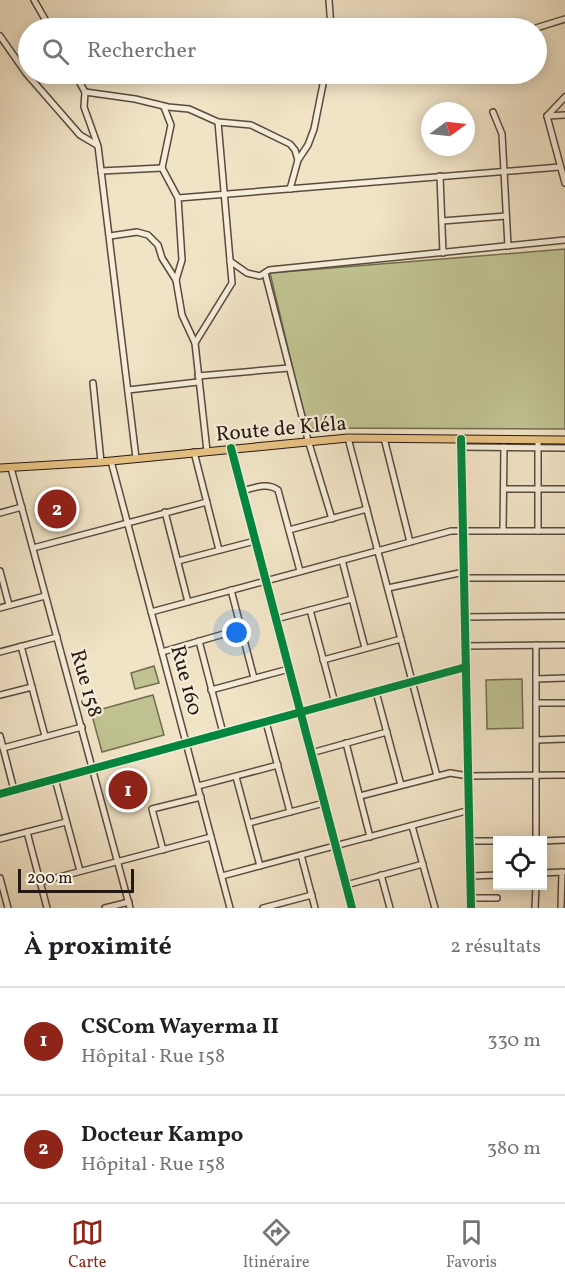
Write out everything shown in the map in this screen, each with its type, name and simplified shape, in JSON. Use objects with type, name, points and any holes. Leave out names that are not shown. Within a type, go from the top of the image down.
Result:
[{"type":"main road","name":"Route de Kléla","points":[[0,468],[101,462],[308,440],[348,438],[461,439],[538,444],[565,440]]},
{"type":"street","points":[[34,0],[44,18]]},
{"type":"street","points":[[329,0],[330,18]]},
{"type":"street","points":[[547,25],[565,20]]},
{"type":"street","points":[[0,36],[18,62]]},
{"type":"street","points":[[36,84],[80,135],[98,146]]},
{"type":"street","points":[[81,84],[85,92],[84,107],[98,146],[102,171],[136,458]]},
{"type":"street","points":[[290,189],[298,160],[308,145],[314,129],[323,84]]},
{"type":"street","points":[[85,92],[189,109],[218,122],[251,125],[290,144],[298,160]]},
{"type":"street","points":[[548,116],[565,97]]},
{"type":"street","points":[[164,106],[171,125],[162,168],[178,198],[182,260],[176,280]]},
{"type":"street","points":[[493,112],[502,134],[508,246]]},
{"type":"street","points":[[548,116],[565,115]]},
{"type":"street","points":[[548,116],[565,183]]},
{"type":"street","points":[[195,343],[232,283],[218,122]]},
{"type":"street","points":[[102,171],[162,168]]},
{"type":"street","points":[[178,198],[503,171],[562,169]]},
{"type":"street","points":[[440,176],[443,253]]},
{"type":"street","points":[[442,221],[506,216]]},
{"type":"street","points":[[110,236],[137,232],[148,235],[158,245],[162,258],[176,280],[182,315],[195,343],[207,451]]},
{"type":"street","points":[[230,261],[247,273],[260,276],[269,270],[565,240]]},
{"type":"street","points":[[265,273],[308,440],[332,519]]},
{"type":"street","points":[[128,390],[289,368]]},
{"type":"street","points":[[93,383],[101,462]]},
{"type":"street","points":[[348,438],[437,776]]},
{"type":"street","points":[[384,438],[410,542]]},
{"type":"street","points":[[461,439],[470,810],[470,908]]},
{"type":"street","points":[[461,447],[538,444],[565,448]]},
{"type":"street","points":[[538,444],[538,531]]},
{"type":"street","points":[[503,530],[504,447]]},
{"type":"street","points":[[231,448],[352,908]]},
{"type":"street","points":[[194,452],[219,550]]},
{"type":"street","name":"Rue 160","points":[[111,461],[230,908]]},
{"type":"street","name":"Rue 158","points":[[11,468],[129,905]]},
{"type":"street","points":[[242,491],[264,486],[273,486],[278,489],[300,571]]},
{"type":"street","points":[[504,489],[565,489]]},
{"type":"street","points":[[33,548],[207,502]]},
{"type":"street","points":[[0,513],[22,507]]},
{"type":"street","points":[[289,530],[367,509]]},
{"type":"street","points":[[165,512],[188,602]]},
{"type":"street","points":[[151,612],[451,531],[565,531]]},
{"type":"street","points":[[178,561],[255,541]]},
{"type":"street","points":[[342,560],[365,648]]},
{"type":"street","points":[[0,571],[9,605]]},
{"type":"street","points":[[388,588],[464,575],[565,579]]},
{"type":"street","points":[[231,590],[254,678]]},
{"type":"street","points":[[0,608],[45,596]]},
{"type":"street","points":[[276,619],[352,599]]},
{"type":"street","points":[[310,610],[334,703]]},
{"type":"street","points":[[465,617],[565,616]]},
{"type":"street","points":[[162,652],[241,630]]},
{"type":"street","points":[[0,652],[57,637]]},
{"type":"street","points":[[323,660],[401,639]]},
{"type":"street","points":[[199,641],[223,733]]},
{"type":"street","points":[[536,645],[536,836]]},
{"type":"street","points":[[465,646],[565,645]]},
{"type":"street","points":[[21,646],[45,736]]},
{"type":"street","points":[[0,794],[466,667]]},
{"type":"street","points":[[212,690],[289,669]]},
{"type":"street","points":[[536,679],[565,678]]},
{"type":"street","points":[[0,695],[32,687]]},
{"type":"street","points":[[376,692],[401,785]]},
{"type":"street","points":[[536,703],[565,703]]},
{"type":"street","points":[[266,722],[290,812]]},
{"type":"street","points":[[3,748],[82,726]]},
{"type":"street","points":[[311,753],[387,732]]},
{"type":"street","points":[[0,736],[14,790]]},
{"type":"street","points":[[537,740],[565,740]]},
{"type":"street","points":[[346,743],[370,837]]},
{"type":"street","points":[[198,786],[278,765]]},
{"type":"street","points":[[360,796],[450,773],[469,776],[565,775]]},
{"type":"street","points":[[236,777],[260,866]]},
{"type":"street","points":[[55,779],[80,871]]},
{"type":"street","points":[[163,850],[152,809],[201,797]]},
{"type":"street","points":[[249,823],[324,803]]},
{"type":"street","points":[[222,876],[470,810]]},
{"type":"street","points":[[0,839],[66,822]]},
{"type":"street","points":[[412,826],[435,908]]},
{"type":"street","points":[[27,832],[47,908]]},
{"type":"street","points":[[40,882],[212,837]]},
{"type":"street","points":[[547,841],[565,840]]},
{"type":"street","points":[[470,841],[493,841]]},
{"type":"street","points":[[301,855],[315,908]]},
{"type":"street","points":[[346,885],[423,864]]},
{"type":"street","points":[[547,873],[563,872],[562,904]]},
{"type":"street","points":[[381,875],[390,908]]},
{"type":"street","points":[[471,876],[493,875]]},
{"type":"street","points":[[0,878],[8,908]]},
{"type":"street","points":[[535,908],[536,890]]},
{"type":"street","points":[[262,908],[312,895]]},
{"type":"street","points":[[471,898],[497,898]]},
{"type":"street","points":[[105,908],[129,905]]},
{"type":"green space","points":[[565,249],[565,429],[307,428],[270,273]]},
{"type":"green space","points":[[154,666],[159,683],[135,689],[131,673]]},
{"type":"green space","points":[[522,679],[523,728],[487,729],[486,680]]},
{"type":"green space","points":[[153,695],[164,735],[102,752],[91,712]]},
{"type":"cycle path","points":[[461,439],[471,908]]},
{"type":"cycle path","points":[[231,448],[352,908]]},
{"type":"cycle path","points":[[0,794],[466,667]]},
{"type":"place","name":"Docteur Kampo","points":[[57,509]]},
{"type":"place","name":"CSCom Wayerma II","points":[[128,790]]}]
